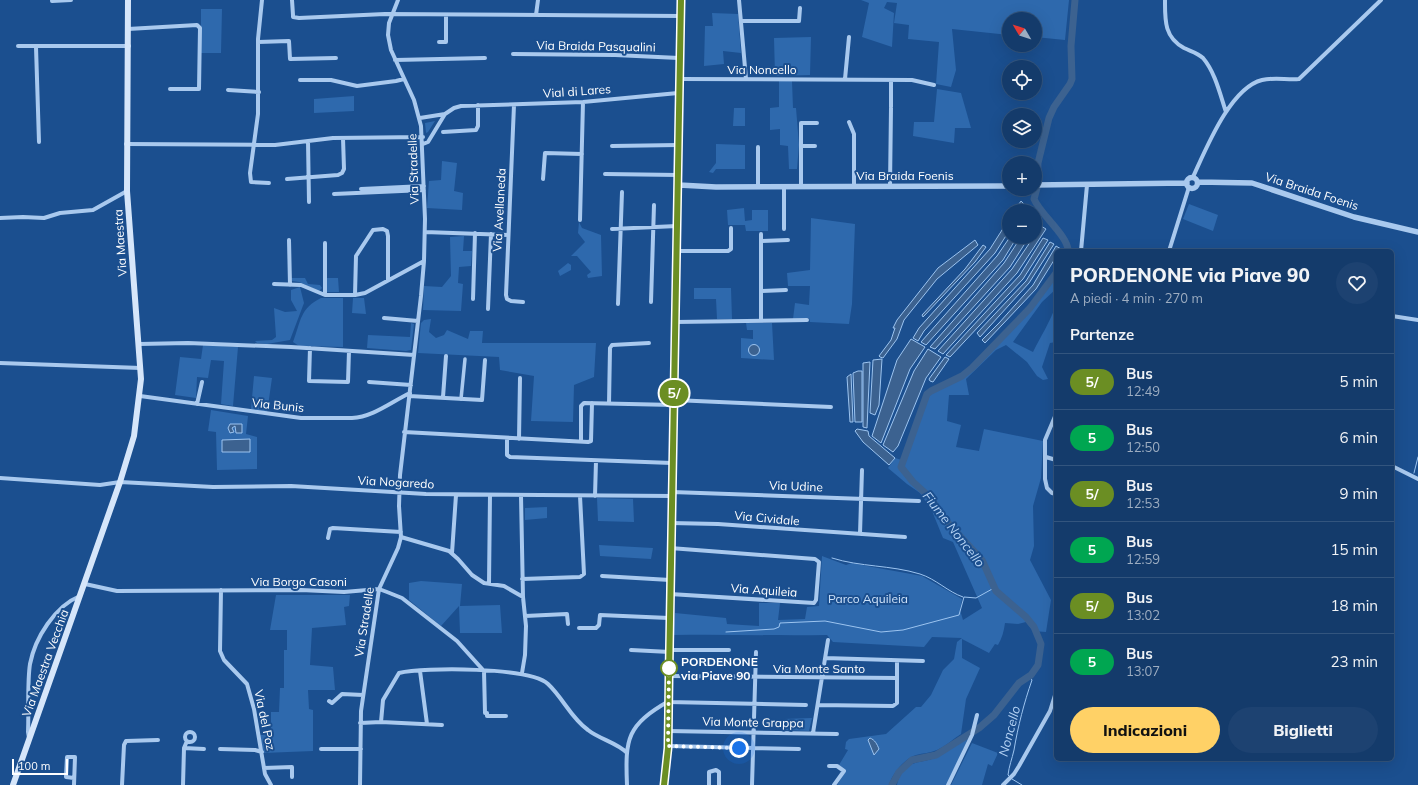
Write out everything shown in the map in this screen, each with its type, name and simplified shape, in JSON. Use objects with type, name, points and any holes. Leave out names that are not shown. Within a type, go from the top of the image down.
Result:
[{"type":"main road","name":"Via Maestra","points":[[120,482],[134,436],[140,396],[141,368],[127,191],[126,144],[129,46],[128,0]]},
{"type":"main road","name":"Via Maestra Vecchia","points":[[13,785],[120,482]]},
{"type":"street","points":[[52,1],[71,0]]},
{"type":"street","points":[[262,0],[258,42],[259,92],[257,127],[253,145],[251,182],[269,183]]},
{"type":"street","points":[[292,0],[292,15],[296,18],[392,15],[680,16]]},
{"type":"street","name":"Via Stradelle","points":[[360,785],[360,723],[379,589],[398,548],[401,534],[399,492],[404,432],[424,261],[425,232],[423,137],[420,118],[414,100],[395,60],[388,35],[392,15],[398,0]]},
{"type":"street","points":[[536,15],[538,0]]},
{"type":"street","points":[[664,785],[668,746],[670,548],[676,251],[679,185],[678,79],[681,0]]},
{"type":"street","points":[[739,0],[746,79]]},
{"type":"street","points":[[1165,0],[1165,23],[1168,33],[1182,46],[1204,60],[1214,77],[1226,112]]},
{"type":"street","points":[[1170,249],[1188,185],[1188,179],[1193,177],[1226,112],[1244,92],[1261,80],[1299,78],[1380,1]]},
{"type":"street","points":[[741,21],[799,21],[800,8]]},
{"type":"street","points":[[439,42],[446,42],[446,15]]},
{"type":"street","points":[[128,29],[197,25],[200,28],[199,89],[170,89]]},
{"type":"street","points":[[845,79],[849,37]]},
{"type":"street","points":[[258,42],[289,41],[290,59],[336,58]]},
{"type":"street","points":[[18,46],[129,46]]},
{"type":"street","points":[[36,47],[39,142]]},
{"type":"street","name":"Via Braida Pasqualini","points":[[513,54],[615,55],[679,58]]},
{"type":"street","points":[[395,60],[485,58]]},
{"type":"street","points":[[300,80],[332,80],[357,86],[396,82],[404,79]]},
{"type":"street","name":"Via Noncello","points":[[678,79],[891,80],[918,81],[934,85]]},
{"type":"street","points":[[890,186],[891,80]]},
{"type":"street","points":[[228,90],[259,92]]},
{"type":"street","name":"Vial di Lares","points":[[420,118],[445,114],[454,108],[478,105],[583,102],[678,93]]},
{"type":"street","points":[[580,220],[583,102]]},
{"type":"street","points":[[443,132],[476,130],[478,126],[478,105]]},
{"type":"street","name":"Via Avellaneda","points":[[514,105],[506,295],[507,299],[511,301],[523,302]]},
{"type":"street","points":[[423,144],[428,142],[445,114]]},
{"type":"street","points":[[849,122],[854,134],[854,186]]},
{"type":"street","points":[[801,187],[801,123],[817,123]]},
{"type":"street","points":[[126,144],[275,145],[343,138],[423,137]]},
{"type":"street","points":[[287,179],[338,175],[342,173],[344,168],[343,138]]},
{"type":"street","points":[[308,141],[309,202]]},
{"type":"street","points":[[612,146],[678,146]]},
{"type":"street","points":[[801,146],[815,146]]},
{"type":"street","points":[[758,147],[758,187]]},
{"type":"street","points":[[543,179],[545,153],[582,154]]},
{"type":"street","points":[[605,174],[678,176]]},
{"type":"street","points":[[1042,185],[1188,185],[1195,187],[1198,182],[1193,177]]},
{"type":"street","name":"Via Braida Foenis","points":[[1198,182],[1252,183],[1354,217],[1418,232]]},
{"type":"street","points":[[1081,249],[1087,184]]},
{"type":"street","name":"Via Braida Foenis","points":[[679,185],[758,187],[1002,186]]},
{"type":"street","points":[[784,187],[784,229]]},
{"type":"street","points":[[362,189],[424,188]]},
{"type":"street","points":[[334,194],[424,188]]},
{"type":"street","points":[[0,218],[22,216],[44,218],[60,213],[93,210],[127,191]]},
{"type":"street","points":[[618,304],[622,192]]},
{"type":"street","points":[[651,302],[652,227],[654,205]]},
{"type":"street","points":[[612,229],[677,226]]},
{"type":"street","points":[[355,295],[356,256],[369,234],[378,228],[387,231],[388,236],[388,280]]},
{"type":"street","points":[[676,251],[731,249],[731,228]]},
{"type":"street","points":[[425,232],[508,235]]},
{"type":"street","points":[[473,300],[475,234]]},
{"type":"street","points":[[488,309],[491,234]]},
{"type":"street","points":[[761,234],[762,321]]},
{"type":"street","points":[[289,240],[290,285]]},
{"type":"street","points":[[761,241],[788,240]]},
{"type":"street","points":[[325,244],[325,295]]},
{"type":"street","points":[[274,284],[301,286],[325,295],[355,295],[365,293],[424,261]]},
{"type":"street","points":[[761,291],[786,290]]},
{"type":"street","points":[[1394,316],[1418,320]]},
{"type":"street","points":[[384,318],[418,321]]},
{"type":"street","points":[[675,322],[807,320]]},
{"type":"street","points":[[139,344],[188,343],[272,347],[291,346],[414,355]]},
{"type":"street","points":[[609,404],[610,348],[612,345],[649,343]]},
{"type":"street","points":[[310,348],[309,380],[348,382],[349,351]]},
{"type":"street","points":[[443,398],[446,356]]},
{"type":"street","points":[[462,399],[465,359]]},
{"type":"street","points":[[409,394],[443,398],[482,400],[485,360]]},
{"type":"street","points":[[0,362],[141,368]]},
{"type":"street","points":[[519,439],[520,378]]},
{"type":"street","points":[[197,404],[202,382]]},
{"type":"street","points":[[369,382],[410,385]]},
{"type":"street","name":"Via Bunis","points":[[140,396],[301,418],[360,417],[378,411],[409,394]]},
{"type":"street","points":[[581,442],[581,406],[584,403],[674,403],[831,407]]},
{"type":"street","points":[[404,432],[581,442],[591,441],[592,403]]},
{"type":"street","points":[[1054,427],[1045,440],[1045,479],[1047,488],[1054,494]]},
{"type":"street","points":[[507,438],[507,455],[510,457],[672,463]]},
{"type":"street","points":[[1046,457],[1054,459]]},
{"type":"street","points":[[595,496],[596,461]]},
{"type":"street","points":[[1394,467],[1418,477]]},
{"type":"street","points":[[860,534],[862,470]]},
{"type":"street","name":"Via Nogaredo","points":[[0,478],[100,485],[120,482],[213,487],[291,486],[456,495],[595,496],[672,494]]},
{"type":"street","name":"Via Udine","points":[[672,494],[919,501]]},
{"type":"street","points":[[452,553],[456,495]]},
{"type":"street","points":[[489,584],[490,495]]},
{"type":"street","points":[[521,496],[522,579],[525,616],[525,655],[522,673]]},
{"type":"street","points":[[522,579],[580,577],[584,574],[580,496]]},
{"type":"street","name":"Via Cividale","points":[[671,523],[718,524],[905,537]]},
{"type":"street","points":[[328,538],[330,529],[332,528],[401,534],[452,553],[472,575],[489,584],[504,586],[523,597]]},
{"type":"street","name":"Via Aquileia","points":[[670,548],[815,559],[818,562],[816,600],[814,603],[670,594]]},
{"type":"street","points":[[602,576],[670,580]]},
{"type":"street","name":"Via Borgo Casoni","points":[[85,584],[117,591],[222,590],[344,592],[379,589],[406,601],[457,641],[484,671]]},
{"type":"street","name":"Via del Poz","points":[[222,590],[220,652],[224,660],[247,684],[254,709],[264,768],[271,785]]},
{"type":"street","name":"Via Maestra Vecchia","points":[[29,738],[30,665],[34,653],[46,627],[54,616],[72,599],[81,596]]},
{"type":"street","points":[[525,616],[567,614],[568,624]]},
{"type":"street","points":[[579,628],[596,628],[600,615],[669,618]]},
{"type":"street","points":[[813,733],[828,640]]},
{"type":"street","points":[[631,650],[729,650]]},
{"type":"street","points":[[752,785],[756,652]]},
{"type":"street","points":[[825,658],[922,661]]},
{"type":"street","points":[[818,705],[893,706],[897,702],[897,661]]},
{"type":"street","points":[[420,671],[427,724]]},
{"type":"street","points":[[484,671],[485,713],[487,716],[506,716]]},
{"type":"street","points":[[381,722],[383,700],[395,677],[403,672],[484,671],[522,673],[547,683],[567,709],[587,730],[606,742],[619,746],[627,752]]},
{"type":"street","name":"Via Monte Santo","points":[[669,676],[897,678]]},
{"type":"street","points":[[330,701],[332,703],[342,694],[363,695]]},
{"type":"street","points":[[1003,785],[1014,774],[1050,711],[1054,698]]},
{"type":"street","points":[[627,785],[627,752],[632,732],[638,722],[650,711],[668,702],[806,705]]},
{"type":"street","points":[[948,785],[972,735],[977,715]]},
{"type":"street","points":[[360,723],[381,722],[442,725]]},
{"type":"street","name":"Via Monte Grappa","points":[[668,731],[837,734]]},
{"type":"street","points":[[122,785],[124,745],[126,742],[158,740]]},
{"type":"street","points":[[183,785],[184,748],[187,741]]},
{"type":"street","points":[[668,746],[798,749]]},
{"type":"street","points":[[184,748],[204,750]]},
{"type":"street","points":[[321,748],[360,749]]},
{"type":"street","points":[[220,749],[255,750],[262,752]]},
{"type":"street","points":[[74,778],[66,777],[67,757],[75,757],[74,785]]},
{"type":"street","points":[[829,766],[837,766],[844,771],[834,785]]},
{"type":"street","name":"Via del Poz","points":[[264,768],[292,767],[292,777]]},
{"type":"street","points":[[709,785],[709,772],[716,770],[718,772],[719,785]]},
{"type":"green space","points":[[861,0],[1069,0],[1065,40],[1042,38],[1042,12],[1002,12],[1002,34],[952,29],[956,70],[951,87],[936,84],[939,42],[908,39],[909,25],[894,23],[897,3],[887,2],[884,8],[894,13],[892,47],[862,37],[869,3]]},
{"type":"green space","points":[[201,9],[222,9],[221,53],[201,53]]},
{"type":"green space","points":[[712,13],[738,14],[741,53],[723,51],[724,64],[704,66],[705,26],[713,26]]},
{"type":"green space","points":[[811,37],[810,75],[775,76],[774,38]]},
{"type":"green space","points":[[779,81],[792,81],[793,108],[796,108],[799,145],[797,169],[789,169],[788,146],[780,145],[780,129],[770,130],[770,108],[779,107]]},
{"type":"green space","points":[[937,89],[961,93],[971,128],[955,128],[954,143],[913,136],[914,122],[934,122]]},
{"type":"green space","points":[[354,96],[354,111],[314,113],[314,99]]},
{"type":"green space","points":[[734,108],[745,108],[745,126],[733,126]]},
{"type":"green space","points":[[435,121],[428,132],[426,133],[425,123]]},
{"type":"green space","points":[[716,144],[745,145],[745,169],[716,169],[713,173],[709,172],[716,163]]},
{"type":"green space","points":[[442,161],[457,163],[454,191],[463,193],[462,210],[427,208],[429,181],[441,180]]},
{"type":"green space","points":[[1189,204],[1218,215],[1213,231],[1183,219]]},
{"type":"green space","points":[[744,208],[745,221],[752,220],[752,210],[768,210],[768,231],[746,231],[745,225],[728,225],[727,210]]},
{"type":"green space","points":[[811,218],[855,224],[852,304],[849,324],[810,322],[809,318],[793,319],[795,303],[809,305],[810,286],[788,286],[787,273],[810,270]]},
{"type":"green space","points":[[579,222],[582,228],[601,235],[602,276],[588,278],[587,275],[591,272],[577,256],[571,256],[585,242],[578,233]]},
{"type":"green space","points":[[464,236],[463,251],[472,251],[471,266],[459,267],[458,283],[463,284],[461,311],[423,310],[424,286],[442,287],[451,276],[450,237]]},
{"type":"green space","points":[[568,263],[571,265],[571,270],[560,276],[558,271]]},
{"type":"green space","name":"Parco Aquileia","points":[[1054,276],[1054,291],[1042,302],[1013,342],[1033,352],[1054,310],[1054,342],[1050,343],[1042,367],[1048,379],[1043,380],[1037,376],[1027,362],[1006,345],[996,350],[966,379],[969,395],[949,395],[947,421],[961,425],[956,447],[979,451],[984,429],[1043,441],[1041,478],[1033,506],[1034,546],[1030,560],[1051,600],[1046,632],[1033,631],[1026,622],[1018,624],[1005,623],[1003,634],[998,645],[995,644],[989,653],[962,639],[962,658],[980,668],[966,699],[961,734],[937,750],[916,755],[908,759],[896,771],[889,785],[837,785],[846,771],[839,765],[848,750],[845,749],[846,742],[849,739],[886,734],[916,707],[921,707],[931,695],[943,670],[954,659],[957,642],[962,638],[932,637],[924,647],[833,642],[827,635],[673,635],[675,613],[726,618],[727,624],[759,626],[759,603],[780,603],[778,620],[805,619],[807,607],[819,606],[822,556],[846,565],[852,563],[922,576],[962,599],[960,610],[963,620],[982,608],[953,542],[943,538],[932,511],[920,493],[888,468],[895,458],[905,461],[908,444],[927,394],[962,376],[972,368],[1030,308]]},
{"type":"green space","points":[[291,278],[305,278],[308,284],[320,285],[322,288],[319,291],[299,282],[292,281]]},
{"type":"green space","points":[[326,278],[338,278],[339,292],[326,292]]},
{"type":"green space","points":[[300,287],[304,303],[290,340],[267,344],[257,343],[255,341],[272,340],[276,337],[274,308],[285,312],[297,311],[291,300],[291,290]]},
{"type":"green space","points":[[694,288],[731,288],[732,319],[717,319],[716,299],[694,299]]},
{"type":"green space","points":[[321,298],[343,298],[343,347],[299,346],[293,342],[305,311],[309,306]]},
{"type":"green space","points":[[353,298],[364,298],[366,314],[352,313]]},
{"type":"green space","points":[[431,319],[429,332],[436,338],[444,335],[447,330],[468,339],[470,331],[483,331],[482,343],[596,343],[594,377],[574,385],[573,422],[531,421],[534,376],[500,370],[499,357],[418,353],[421,323],[424,320]]},
{"type":"green space","points":[[411,323],[414,324],[411,350],[406,351],[367,348],[368,335],[410,337]]},
{"type":"green space","points":[[746,323],[772,323],[774,360],[741,358],[741,338],[753,339],[753,330],[747,330]]},
{"type":"green space","points":[[203,345],[238,347],[233,406],[221,404],[224,361],[211,360],[208,378],[197,377],[196,398],[175,395],[180,357],[201,359]]},
{"type":"green space","points":[[254,376],[272,378],[267,413],[251,409]]},
{"type":"green space","points":[[211,410],[248,416],[246,434],[257,437],[257,469],[217,470],[216,432],[208,431]]},
{"type":"green space","points":[[597,498],[633,499],[634,522],[598,521]]},
{"type":"green space","points":[[547,507],[547,518],[525,520],[525,508]]},
{"type":"green space","points":[[599,545],[653,548],[651,559],[600,556]]},
{"type":"green space","points":[[421,581],[462,584],[460,606],[500,605],[502,633],[460,633],[459,606],[441,626],[409,600],[409,583]]},
{"type":"green space","points":[[276,595],[350,595],[349,606],[344,607],[346,625],[312,628],[310,665],[333,667],[335,690],[308,690],[309,709],[313,710],[313,751],[263,753],[260,735],[271,734],[271,712],[279,712],[280,688],[284,688],[284,650],[287,650],[287,630],[270,630]]},
{"type":"green space","points":[[812,718],[809,731],[783,730],[784,719]]},
{"type":"green space","points":[[969,736],[947,785],[897,785],[899,776],[907,766],[937,757]]},
{"type":"green space","points":[[972,743],[998,753],[992,766],[988,764],[982,785],[951,785]]},
{"type":"shaded area","points":[[1042,227],[1046,229],[1042,235]]},
{"type":"shaded area","points":[[1002,230],[1002,242],[995,253],[924,331],[918,341],[913,338],[919,328],[990,249]]},
{"type":"shaded area","points":[[1043,238],[1048,240],[1023,279],[950,357],[946,355],[1020,275],[1039,244],[1042,244]]},
{"type":"shaded area","points":[[975,240],[978,245],[937,279],[904,320],[897,339],[883,358],[880,357],[879,356],[891,340],[895,328],[893,328],[897,320],[938,268]]},
{"type":"shaded area","points":[[1050,242],[1054,244],[1029,283],[980,337],[977,333],[1026,281]]},
{"type":"shaded area","points":[[1005,244],[1013,244],[1003,260],[926,345],[921,342],[997,256]]},
{"type":"shaded area","points":[[1016,244],[1025,244],[1010,267],[935,349],[930,347],[1004,263]]},
{"type":"shaded area","points":[[1029,244],[1036,244],[1017,273],[943,354],[938,351],[1012,269]]},
{"type":"shaded area","points":[[983,245],[986,247],[975,262],[923,317],[922,315],[965,269]]},
{"type":"shaded area","points":[[1056,246],[1061,249],[1054,249]]},
{"type":"shaded area","points":[[1054,249],[1054,260],[1036,289],[985,343],[982,340],[1033,285]]},
{"type":"shaded area","points":[[911,339],[925,347],[910,369],[881,443],[872,436],[897,360]]},
{"type":"shaded area","points":[[754,344],[758,346],[760,350],[758,354],[754,356],[750,354],[748,350],[750,346]]},
{"type":"shaded area","points":[[928,349],[941,357],[926,378],[898,446],[893,452],[883,445],[914,371]]},
{"type":"shaded area","points":[[945,357],[949,359],[933,382],[930,381],[929,379]]},
{"type":"shaded area","points":[[882,359],[879,405],[875,415],[870,413],[873,360]]},
{"type":"shaded area","points":[[870,362],[867,428],[863,427],[863,363]]},
{"type":"shaded area","points":[[862,371],[862,422],[855,422],[853,373]]},
{"type":"shaded area","points":[[851,374],[853,422],[850,422],[847,377]]},
{"type":"shaded area","points":[[230,424],[242,424],[242,433],[236,433],[235,426],[232,428],[234,432],[230,433],[228,428]]},
{"type":"shaded area","points":[[857,429],[868,431],[869,436],[895,458],[889,465],[863,442],[855,431]]},
{"type":"shaded area","points":[[250,439],[250,452],[222,452],[222,440]]},
{"type":"shaded area","points":[[870,738],[876,742],[879,749],[874,755],[868,740]]},
{"type":"waterway","name":"Fiume Noncello","points":[[1068,249],[1064,239],[1034,199],[1037,188],[1038,163],[1049,118],[1054,107],[1072,79],[1071,46],[1075,0]]},
{"type":"waterway","name":"Fiume Noncello","points":[[892,785],[899,772],[912,760],[936,755],[979,728],[994,715],[1019,683],[1031,675],[1038,665],[1041,644],[1034,627],[1026,617],[996,591],[982,560],[939,513],[932,499],[913,482],[901,467],[927,394],[962,376],[972,368],[1030,308],[1054,276]]},
{"type":"waterway","points":[[1414,473],[1418,457]]},
{"type":"waterway","points":[[832,558],[920,574],[963,597]]},
{"type":"waterway","points":[[726,632],[774,629],[779,627],[780,623],[825,621],[881,632],[903,630],[959,615],[964,597],[976,598],[994,588]]},
{"type":"waterway","name":"Noncello","points":[[1010,777],[1008,775],[1017,732],[1032,680],[1029,676]]},
{"type":"waterway","name":"Noncello","points":[[1012,779],[1022,785]]},
{"type":"bus line","name":"5/","points":[[664,785],[668,748],[670,548],[679,185],[678,79],[681,0]]},
{"type":"place","name":"PORDENONE via Piave 90","points":[[669,668]]},
{"type":"route","points":[[669,668],[668,746],[739,748]]}]
